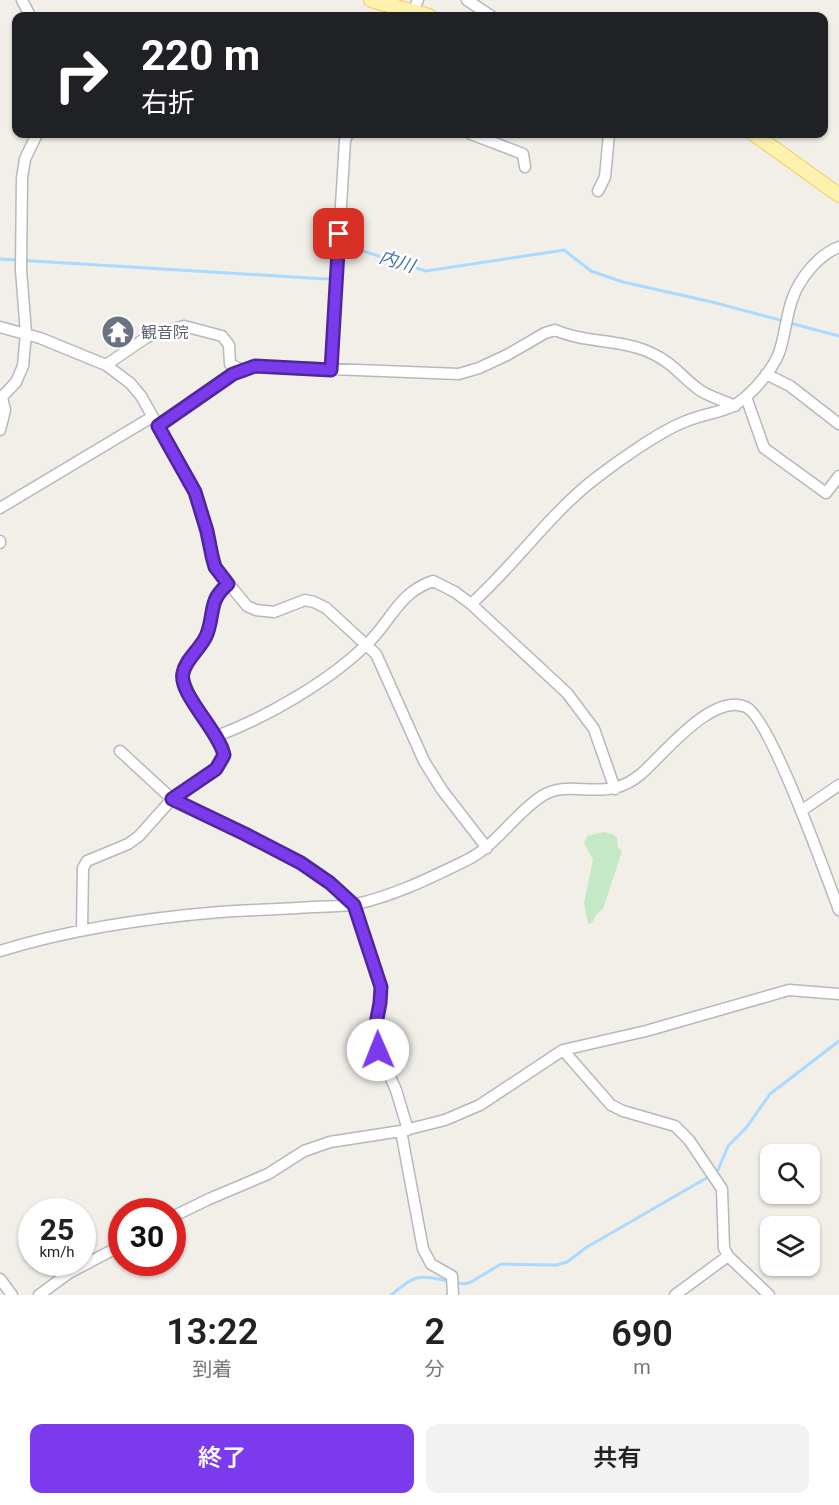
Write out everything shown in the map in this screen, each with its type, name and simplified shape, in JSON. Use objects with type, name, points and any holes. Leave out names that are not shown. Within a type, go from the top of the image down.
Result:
[{"type":"main road","points":[[371,0],[414,9]]},
{"type":"main road","points":[[760,138],[839,195]]},
{"type":"street","points":[[467,0],[485,12]]},
{"type":"street","points":[[0,430],[5,410],[1,399],[16,382],[23,366],[26,333],[21,264],[22,178],[25,159],[35,138]]},
{"type":"street","points":[[331,370],[346,138]]},
{"type":"street","points":[[481,138],[523,154],[525,167]]},
{"type":"street","points":[[598,191],[605,177],[609,138]]},
{"type":"street","points":[[471,604],[596,478],[672,428],[735,406],[746,397],[766,374],[779,352],[792,301],[799,285],[824,256],[839,247]]},
{"type":"street","points":[[106,365],[147,338],[184,326],[222,336],[229,345],[230,364],[244,371]]},
{"type":"street","points":[[0,327],[26,333],[106,365],[130,383],[141,396],[195,492],[215,567],[228,584],[247,606],[256,610],[274,612],[305,600],[314,602],[326,608],[376,654],[424,761],[442,790],[487,848]]},
{"type":"street","points":[[3,504],[155,421],[233,374],[255,366],[459,374],[479,368],[555,330],[567,335],[632,346],[650,352],[672,365],[702,391],[735,406]]},
{"type":"street","points":[[766,374],[790,386],[839,424]]},
{"type":"street","points":[[746,397],[764,448],[826,493],[839,476]]},
{"type":"street","points":[[217,736],[239,728],[291,700],[367,645],[410,592],[433,581],[471,604],[567,693],[594,729],[615,789]]},
{"type":"street","points":[[82,930],[83,868],[87,861],[139,836],[172,799],[216,769],[223,760],[223,747],[191,700],[182,675],[210,626],[215,597],[228,584]]},
{"type":"street","points":[[0,951],[82,930],[219,912],[354,905],[440,873],[471,858],[487,848],[523,811],[550,792],[565,789],[595,791],[615,789],[641,774],[693,725],[719,709],[736,705],[746,707],[753,712],[775,750],[839,910]]},
{"type":"street","points":[[120,751],[172,799],[301,863],[330,883],[354,905],[381,987],[374,1034],[378,1050],[396,1090],[423,1249],[431,1264],[452,1276],[453,1295]]},
{"type":"street","points":[[801,811],[838,788]]},
{"type":"street","points":[[186,1210],[268,1174],[303,1150],[445,1120],[480,1105],[563,1050],[646,1030],[789,990],[839,994]]},
{"type":"street","points":[[563,1050],[611,1105],[623,1111],[675,1126],[689,1140],[722,1189],[724,1248],[728,1257],[769,1295]]},
{"type":"street","points":[[39,1295],[69,1273],[108,1252]]},
{"type":"street","points":[[675,1295],[728,1257]]},
{"type":"street","points":[[0,1280],[12,1295]]},
{"type":"green space","points":[[603,832],[617,838],[618,848],[622,851],[603,909],[592,923],[588,924],[584,903],[593,860],[584,843],[587,836]]},
{"type":"waterway","name":"内川","points":[[342,246],[426,271],[564,250],[591,271],[623,282],[784,321]]},
{"type":"waterway","name":"内川","points":[[0,259],[326,279],[331,278],[332,267]]},
{"type":"waterway","name":"内川","points":[[790,323],[839,336]]},
{"type":"waterway","points":[[715,1172],[728,1146],[746,1128],[770,1094],[839,1041]]},
{"type":"waterway","points":[[455,1282],[464,1284],[471,1282],[501,1264],[556,1265],[567,1262],[587,1247],[710,1176]]},
{"type":"waterway","points":[[391,1295],[417,1278],[449,1281]]},
{"type":"place","name":"観音院","points":[[118,332]]},
{"type":"route","points":[[339,234],[331,370],[255,366],[233,374],[158,426],[195,492],[215,567],[228,584],[215,597],[210,626],[182,675],[191,700],[223,747],[223,760],[216,769],[172,799],[301,863],[330,883],[354,905],[381,987],[374,1034],[378,1050]]}]
